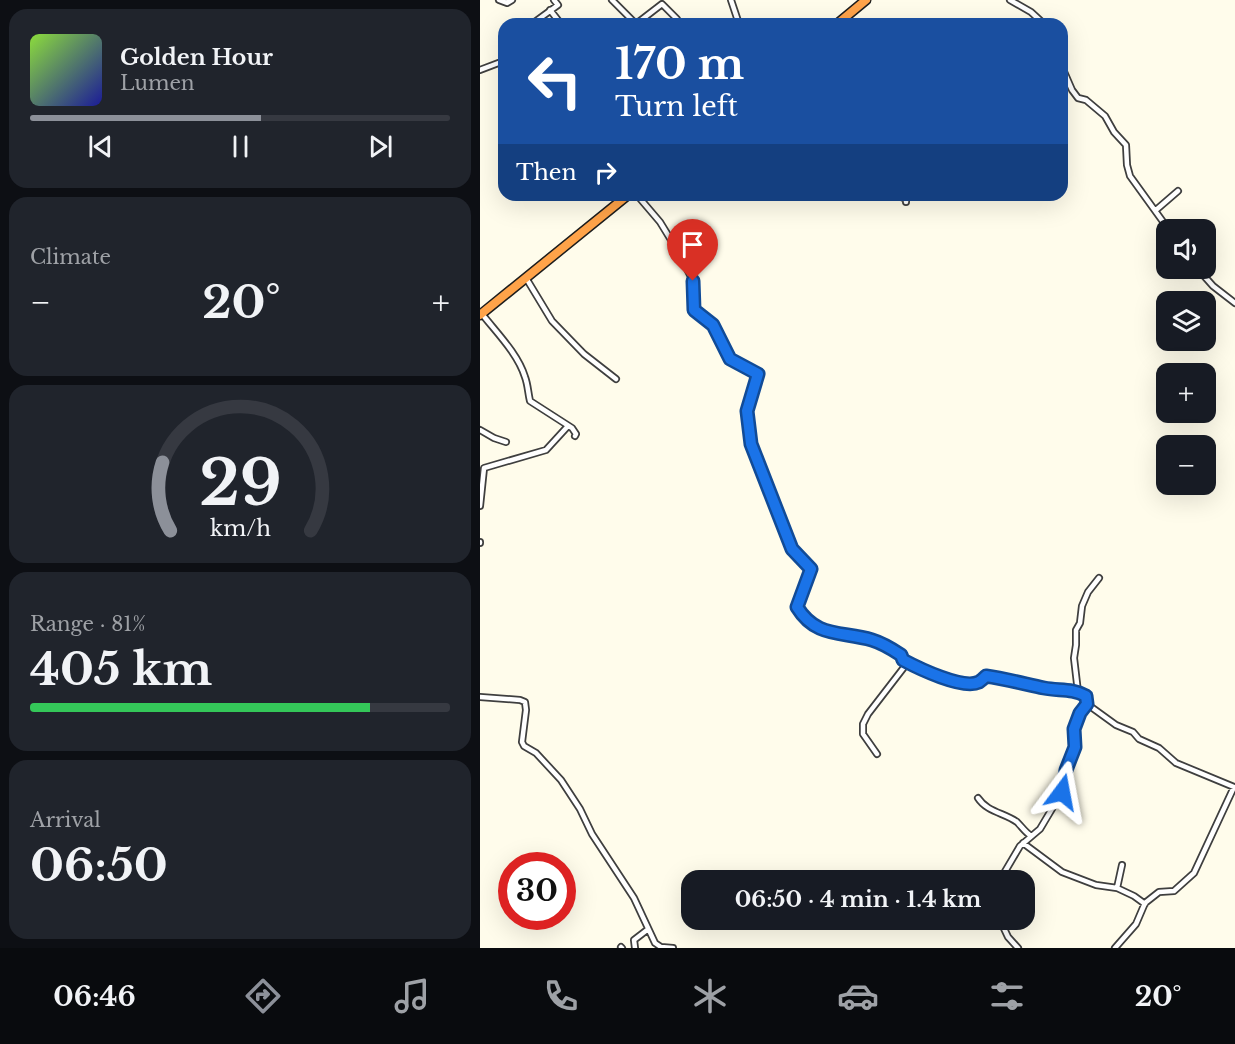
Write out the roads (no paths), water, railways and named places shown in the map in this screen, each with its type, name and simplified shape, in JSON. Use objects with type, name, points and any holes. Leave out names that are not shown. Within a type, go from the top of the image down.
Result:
[{"type":"highway","points":[[846,18],[866,0]]},
{"type":"highway","points":[[481,315],[621,201]]},
{"type":"street","points":[[499,0],[507,3],[512,0]]},
{"type":"street","points":[[540,18],[558,5],[554,0]]},
{"type":"street","points":[[612,0],[630,18]]},
{"type":"street","points":[[731,0],[737,18]]},
{"type":"street","points":[[1010,0],[1038,18]]},
{"type":"street","points":[[644,18],[662,4],[676,18]]},
{"type":"street","points":[[550,10],[556,18]]},
{"type":"street","points":[[480,70],[498,63]]},
{"type":"street","points":[[1068,81],[1078,98],[1086,100],[1105,116],[1114,132],[1126,145],[1130,176],[1162,219]]},
{"type":"street","points":[[1156,210],[1178,191]]},
{"type":"street","points":[[642,201],[660,222],[693,281],[694,310],[713,325],[730,359],[758,374],[747,411],[751,444],[792,549],[811,569],[797,607],[805,619],[828,633],[873,640],[901,655],[905,666],[868,714],[863,724],[863,734],[877,754]]},
{"type":"street","points":[[526,278],[552,321],[584,354],[616,379]]},
{"type":"street","points":[[1207,279],[1235,303]]},
{"type":"street","points":[[481,315],[507,346],[521,368],[530,401],[568,426],[576,434],[575,436]]},
{"type":"street","points":[[484,468],[546,450],[568,426]]},
{"type":"street","points":[[480,430],[506,442]]},
{"type":"street","points":[[480,460],[484,468],[480,506]]},
{"type":"street","points":[[1078,692],[1074,658],[1076,630],[1088,592],[1099,578]]},
{"type":"street","points":[[903,660],[942,678],[978,683],[986,676],[1047,688],[1061,688],[1086,696],[1087,704],[1080,713],[1074,729],[1075,747],[1066,770],[1062,792],[1040,829],[1023,843],[1006,870]]},
{"type":"street","points":[[480,697],[525,702],[522,742],[524,746],[536,753],[561,780],[580,809],[592,834],[634,898],[655,944],[673,948]]},
{"type":"street","points":[[1087,704],[1116,725],[1133,732],[1139,739],[1160,748],[1176,763],[1235,787],[1194,873],[1174,891],[1159,892],[1145,903],[1136,924],[1115,948]]},
{"type":"street","points":[[978,798],[982,804],[1017,823],[1031,836]]},
{"type":"street","points":[[1023,843],[1062,872],[1096,885],[1117,888],[1145,903]]},
{"type":"street","points":[[1117,888],[1122,865]]},
{"type":"street","points":[[635,948],[634,940],[647,930]]},
{"type":"street","points":[[1005,930],[1018,948]]}]
